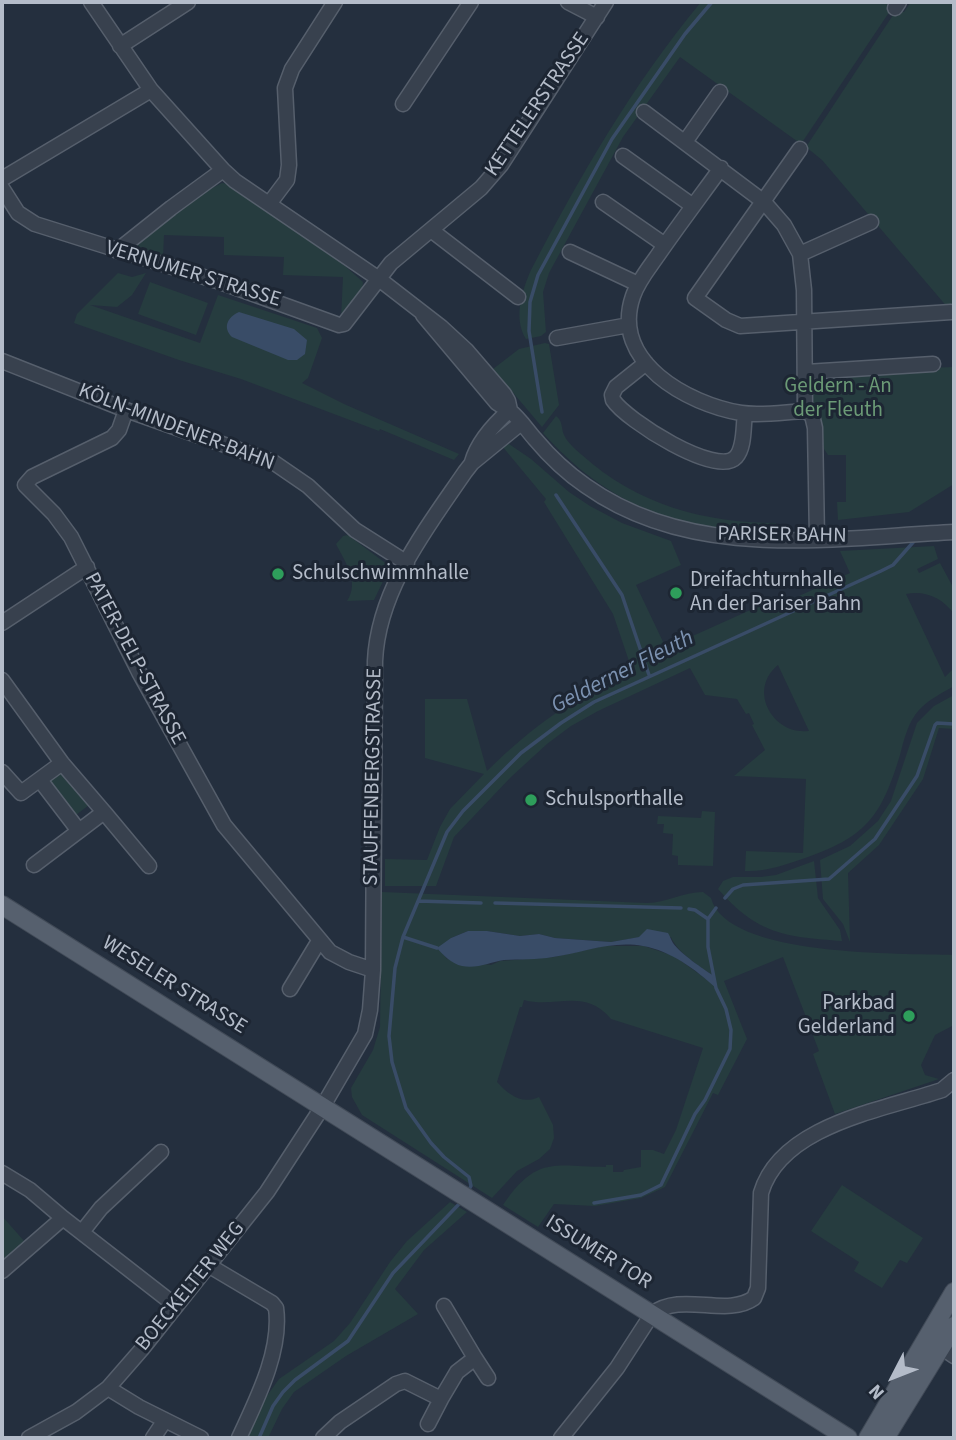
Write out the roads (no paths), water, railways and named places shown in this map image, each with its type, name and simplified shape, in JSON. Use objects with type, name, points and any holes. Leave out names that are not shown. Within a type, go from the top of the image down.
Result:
[{"type":"main road","name":"WESELER STRASSE","points":[[2,905],[323,1106]]},
{"type":"main road","name":"ISSUMER TOR","points":[[323,1106],[848,1438]]},
{"type":"main road","points":[[868,1438],[941,1348],[954,1292]]},
{"type":"main road","points":[[885,1438],[954,1326]]},
{"type":"street","points":[[91,2],[151,90],[223,170],[379,279],[448,333],[504,394],[510,410],[521,423]]},
{"type":"street","points":[[120,46],[188,2]]},
{"type":"street","points":[[269,204],[287,180],[289,165],[285,88],[292,69],[335,2]]},
{"type":"street","points":[[403,104],[471,2]]},
{"type":"street","points":[[568,2],[597,17]]},
{"type":"street","name":"KETTELERSTRASSE","points":[[379,279],[391,263],[481,188],[501,165],[606,2]]},
{"type":"street","points":[[2,179],[151,90]]},
{"type":"street","points":[[685,142],[720,92]]},
{"type":"street","points":[[644,112],[764,202],[784,225],[800,254],[806,411]]},
{"type":"street","points":[[800,149],[695,298],[726,320],[740,326],[951,312]]},
{"type":"street","points":[[623,156],[694,206]]},
{"type":"street","points":[[720,168],[638,284],[630,305],[629,325],[636,348],[646,363],[666,382],[689,396],[712,406],[745,414],[806,411],[812,415],[815,428],[817,538]]},
{"type":"street","points":[[117,251],[223,170]]},
{"type":"street","name":"VERNUMER STRASSE","points":[[2,188],[18,213],[26,220],[257,294],[340,325],[347,322],[379,279]]},
{"type":"street","points":[[604,202],[665,245]]},
{"type":"street","points":[[800,254],[871,222]]},
{"type":"street","points":[[431,230],[518,297]]},
{"type":"street","points":[[570,253],[638,284]]},
{"type":"street","points":[[557,338],[629,325]]},
{"type":"street","name":"KÖLN-MINDENER-BAHN","points":[[2,361],[126,410],[273,462],[308,486],[355,530],[407,563]]},
{"type":"street","points":[[646,363],[617,387],[612,395],[613,400],[636,422],[667,442],[711,458],[733,460],[741,447],[745,414]]},
{"type":"street","points":[[806,372],[933,364]]},
{"type":"street","name":"PATER-DELP-STRASSE","points":[[126,410],[119,430],[111,438],[32,477],[25,485],[61,521],[218,817],[319,941],[339,958],[373,970]]},
{"type":"street","name":"STAUFFENBERGSTRASSE","points":[[323,1106],[365,1034],[370,1010],[373,970],[376,649],[379,627],[387,601],[407,563],[472,463],[488,432],[510,410]]},
{"type":"street","name":"STAUFFENBERGSTRASSE","points":[[472,463],[521,423]]},
{"type":"street","name":"PARISER BAHN","points":[[521,423],[573,477],[603,498],[639,515],[680,529],[716,537],[817,538],[954,532]]},
{"type":"street","points":[[2,623],[87,567]]},
{"type":"street","points":[[2,680],[62,763],[149,866]]},
{"type":"street","points":[[2,772],[21,793],[62,763]]},
{"type":"street","points":[[40,780],[79,831]]},
{"type":"street","points":[[34,865],[104,812]]},
{"type":"street","points":[[290,989],[319,941]]},
{"type":"street","points":[[561,1438],[617,1368],[652,1314],[660,1308],[674,1305],[737,1305],[754,1298],[758,1288],[761,1193],[764,1182],[780,1160],[797,1144],[812,1135],[942,1090],[954,1080]]},
{"type":"street","name":"BOECKELTER WEG","points":[[29,1438],[76,1412],[108,1388],[267,1192],[323,1106]]},
{"type":"street","points":[[82,1232],[101,1208],[161,1152]]},
{"type":"street","points":[[2,1173],[30,1189],[176,1306]]},
{"type":"street","points":[[2,1271],[63,1218]]},
{"type":"street","points":[[208,1265],[276,1308],[274,1342],[262,1389],[239,1438]]},
{"type":"street","points":[[444,1306],[488,1378]]},
{"type":"street","points":[[428,1424],[457,1372],[475,1358]]},
{"type":"street","points":[[323,1438],[340,1422],[396,1384],[405,1381],[441,1399]]},
{"type":"street","points":[[108,1388],[201,1438]]},
{"type":"street","points":[[153,1438],[165,1420]]},
{"type":"water","points":[[239,312],[294,329],[307,340],[305,354],[297,360],[288,360],[232,337],[227,326]]},
{"type":"water","points":[[647,929],[668,933],[681,951],[714,976],[716,988],[682,962],[643,946],[609,946],[547,958],[504,960],[468,967],[451,961],[437,948],[468,931],[520,936],[539,934],[555,938],[611,942],[639,937]]},
{"type":"waterway","points":[[542,412],[529,331],[530,302],[538,275],[612,139],[685,34],[712,2]]},
{"type":"waterway","points":[[556,495],[622,595],[649,675]]},
{"type":"waterway","name":"Gelderner Fleuth","points":[[467,1193],[471,1186],[469,1177],[431,1143],[406,1108],[392,1062],[389,1036],[395,968],[403,937],[447,832],[463,811],[521,753],[594,702],[893,565],[916,539]]},
{"type":"waterway","points":[[725,898],[733,889],[743,885],[829,879],[875,839],[917,776],[935,725],[954,724]]},
{"type":"waterway","points":[[418,901],[481,903]]},
{"type":"waterway","points":[[495,903],[681,908]]},
{"type":"waterway","points":[[594,1203],[641,1195],[661,1185],[730,1049],[731,1030],[726,1009],[716,988],[708,947],[708,919],[716,908]]},
{"type":"waterway","points":[[689,909],[708,919]]},
{"type":"waterway","points":[[403,937],[437,948]]},
{"type":"waterway","name":"Gelderner Fleuth","points":[[259,1438],[273,1406],[283,1392],[348,1341],[393,1273],[461,1202]]},
{"type":"place","name":"Schulschwimmhalle","points":[[278,574]]},
{"type":"place","name":"Dreifachturnhalle An der Pariser Bahn","points":[[676,593]]},
{"type":"place","name":"Schulsporthalle","points":[[531,800]]},
{"type":"place","name":"Parkbad Gelderland","points":[[909,1016]]},
{"type":"park label","name":"Geldern - An der Fleuth","points":[[838,399]]}]
